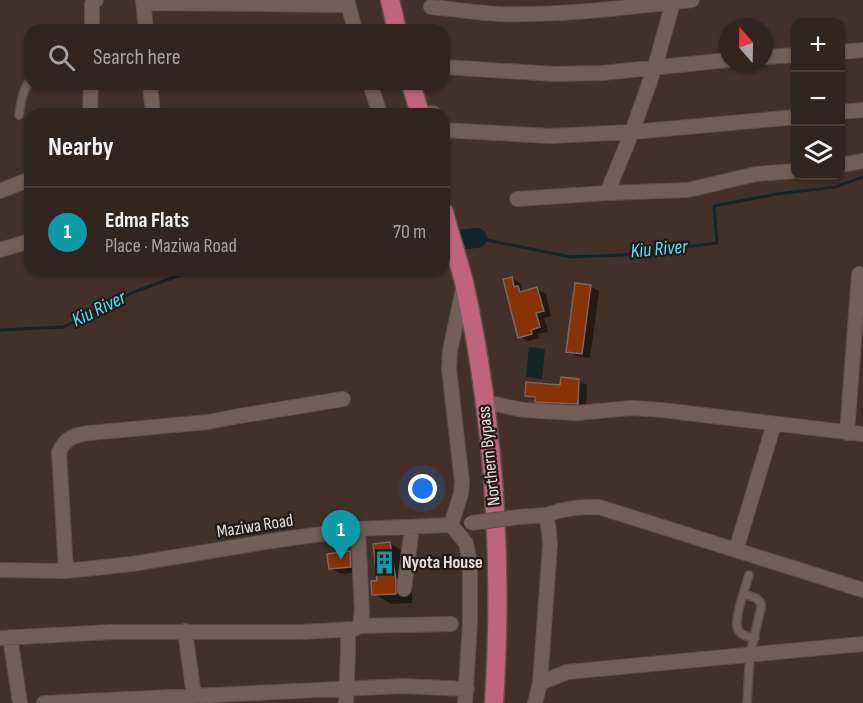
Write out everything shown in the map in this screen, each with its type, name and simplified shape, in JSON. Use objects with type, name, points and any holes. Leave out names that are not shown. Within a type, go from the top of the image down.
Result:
[{"type":"main road","points":[[390,0],[395,24]]},
{"type":"main road","points":[[413,90],[418,108]]},
{"type":"main road","name":"Northern Bypass","points":[[450,234],[464,283],[473,330],[484,402],[494,499],[497,551],[494,703]]},
{"type":"street","points":[[92,0],[92,24]]},
{"type":"street","points":[[431,7],[500,14],[560,13],[692,0]]},
{"type":"street","points":[[145,24],[143,2],[348,2],[354,24]]},
{"type":"street","points":[[607,193],[655,67],[673,2]]},
{"type":"street","points":[[845,52],[863,50]]},
{"type":"street","points":[[773,56],[791,55]]},
{"type":"street","points":[[450,67],[554,74],[602,73],[719,61]]},
{"type":"street","points":[[90,108],[91,90]]},
{"type":"street","points":[[151,90],[152,108]]},
{"type":"street","points":[[372,90],[378,108]]},
{"type":"street","points":[[845,112],[863,110]]},
{"type":"street","points":[[450,130],[550,136],[632,132],[791,117]]},
{"type":"street","points":[[845,164],[863,162]]},
{"type":"street","points":[[517,199],[688,190],[756,174],[791,171]]},
{"type":"street","points":[[0,191],[24,181]]},
{"type":"street","points":[[0,250],[24,243]]},
{"type":"street","points":[[847,433],[859,274]]},
{"type":"street","points":[[44,703],[346,696],[403,686],[466,696],[470,562],[466,543],[451,525],[461,494],[462,482],[449,369],[450,351],[464,283]]},
{"type":"street","points":[[66,571],[59,452],[66,440],[74,435],[208,422],[343,399]]},
{"type":"street","points":[[484,402],[524,410],[577,413],[631,408],[662,410],[863,434]]},
{"type":"street","points":[[736,550],[774,424]]},
{"type":"street","name":"Maziwa Road","points":[[0,570],[66,571],[132,564],[358,529],[471,524],[546,515],[574,507],[599,507],[863,590]]},
{"type":"street","points":[[535,703],[540,683],[550,545],[546,515]]},
{"type":"street","points":[[404,589],[412,528]]},
{"type":"street","points":[[346,696],[348,652],[354,627],[362,612],[358,529]]},
{"type":"street","points":[[20,703],[5,637],[111,632],[301,632],[354,627],[451,624]]},
{"type":"street","points":[[185,631],[195,700]]},
{"type":"street","points":[[540,683],[567,672],[863,644]]},
{"type":"lane","points":[[19,115],[25,90]]},
{"type":"lane","points":[[749,575],[736,625],[739,632],[746,637],[755,638]]},
{"type":"lane","points":[[744,594],[756,598],[761,603],[750,654],[747,703]]},
{"type":"shaded area","points":[[529,347],[545,349],[542,379],[526,377]]},
{"type":"building","points":[[512,277],[514,287],[518,286],[520,292],[537,287],[544,311],[536,313],[540,327],[531,330],[532,334],[518,338],[503,279]]},
{"type":"building","points":[[575,283],[591,285],[582,354],[566,352]]},
{"type":"building","points":[[561,377],[579,379],[578,404],[535,402],[535,397],[525,396],[526,382],[560,385]]},
{"type":"building","name":"Nyota House","points":[[390,542],[396,594],[372,595],[371,581],[377,581],[373,544]]},
{"type":"building","points":[[350,551],[351,567],[329,569],[327,554]]},
{"type":"waterway","name":"Kiu River","points":[[477,238],[571,257],[622,255],[717,243],[714,206],[777,194],[835,187],[863,177]]},
{"type":"waterway","name":"Kiu River","points":[[450,240],[477,238]]},
{"type":"waterway","name":"Kiu River","points":[[0,330],[63,327],[134,292],[178,276]]},
{"type":"place","name":"Edma Flats","points":[[341,560]]},
{"type":"place","name":"Nyota House","points":[[384,562]]}]
